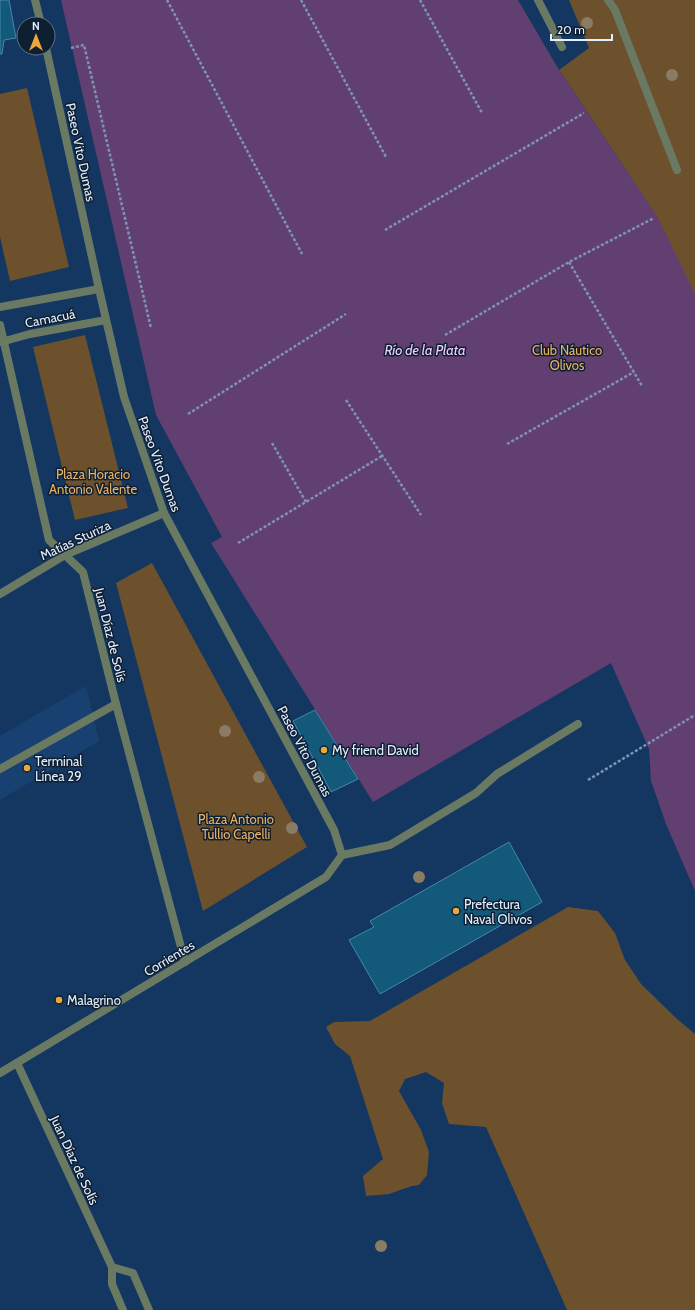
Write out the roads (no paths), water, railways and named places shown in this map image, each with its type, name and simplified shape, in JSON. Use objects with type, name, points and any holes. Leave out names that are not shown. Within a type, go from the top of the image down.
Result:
[{"type":"street","points":[[35,0],[38,16]]},
{"type":"street","points":[[538,0],[562,47]]},
{"type":"street","points":[[608,0],[615,10],[677,170]]},
{"type":"street","name":"Paseo Vito Dumas","points":[[48,56],[124,397],[164,513],[334,830],[342,855]]},
{"type":"street","name":"Camacuá","points":[[0,307],[99,289]]},
{"type":"street","name":"Camacuá","points":[[2,341],[36,332],[106,320]]},
{"type":"street","name":"Juan Díaz de Solís","points":[[0,325],[2,341],[49,540],[83,572],[116,704],[185,962]]},
{"type":"street","name":"Matías Sturiza","points":[[0,594],[65,555],[164,513]]},
{"type":"street","points":[[0,769],[116,704]]},
{"type":"street","points":[[342,855],[390,845],[476,793],[497,774],[578,724]]},
{"type":"street","name":"Corrientes","points":[[0,1072],[326,877],[342,855]]},
{"type":"street","name":"Juan Díaz de Solís","points":[[17,1063],[112,1267],[112,1284],[123,1310]]},
{"type":"street","points":[[112,1267],[132,1273],[149,1310]]},
{"type":"water","name":"Río de la Plata","points":[[61,0],[518,0],[559,70],[657,216],[695,294],[695,891],[666,824],[651,781],[649,749],[611,663],[373,802],[211,543],[222,537],[156,415]]},
{"type":"place","name":"My friend David","points":[[324,750]]},
{"type":"place","name":"Terminal Línea 29","points":[[27,768]]},
{"type":"place","name":"Prefectura Naval Olivos","points":[[456,911]]},
{"type":"place","name":"Malagrino","points":[[59,1000]]},
{"type":"park label","name":"Club Náutico Olivos","points":[[567,358]]},
{"type":"park label","name":"Plaza Horacio Antonio Valente","points":[[93,482]]},
{"type":"park label","name":"Plaza Antonio Tullio Capelli","points":[[236,826]]}]
